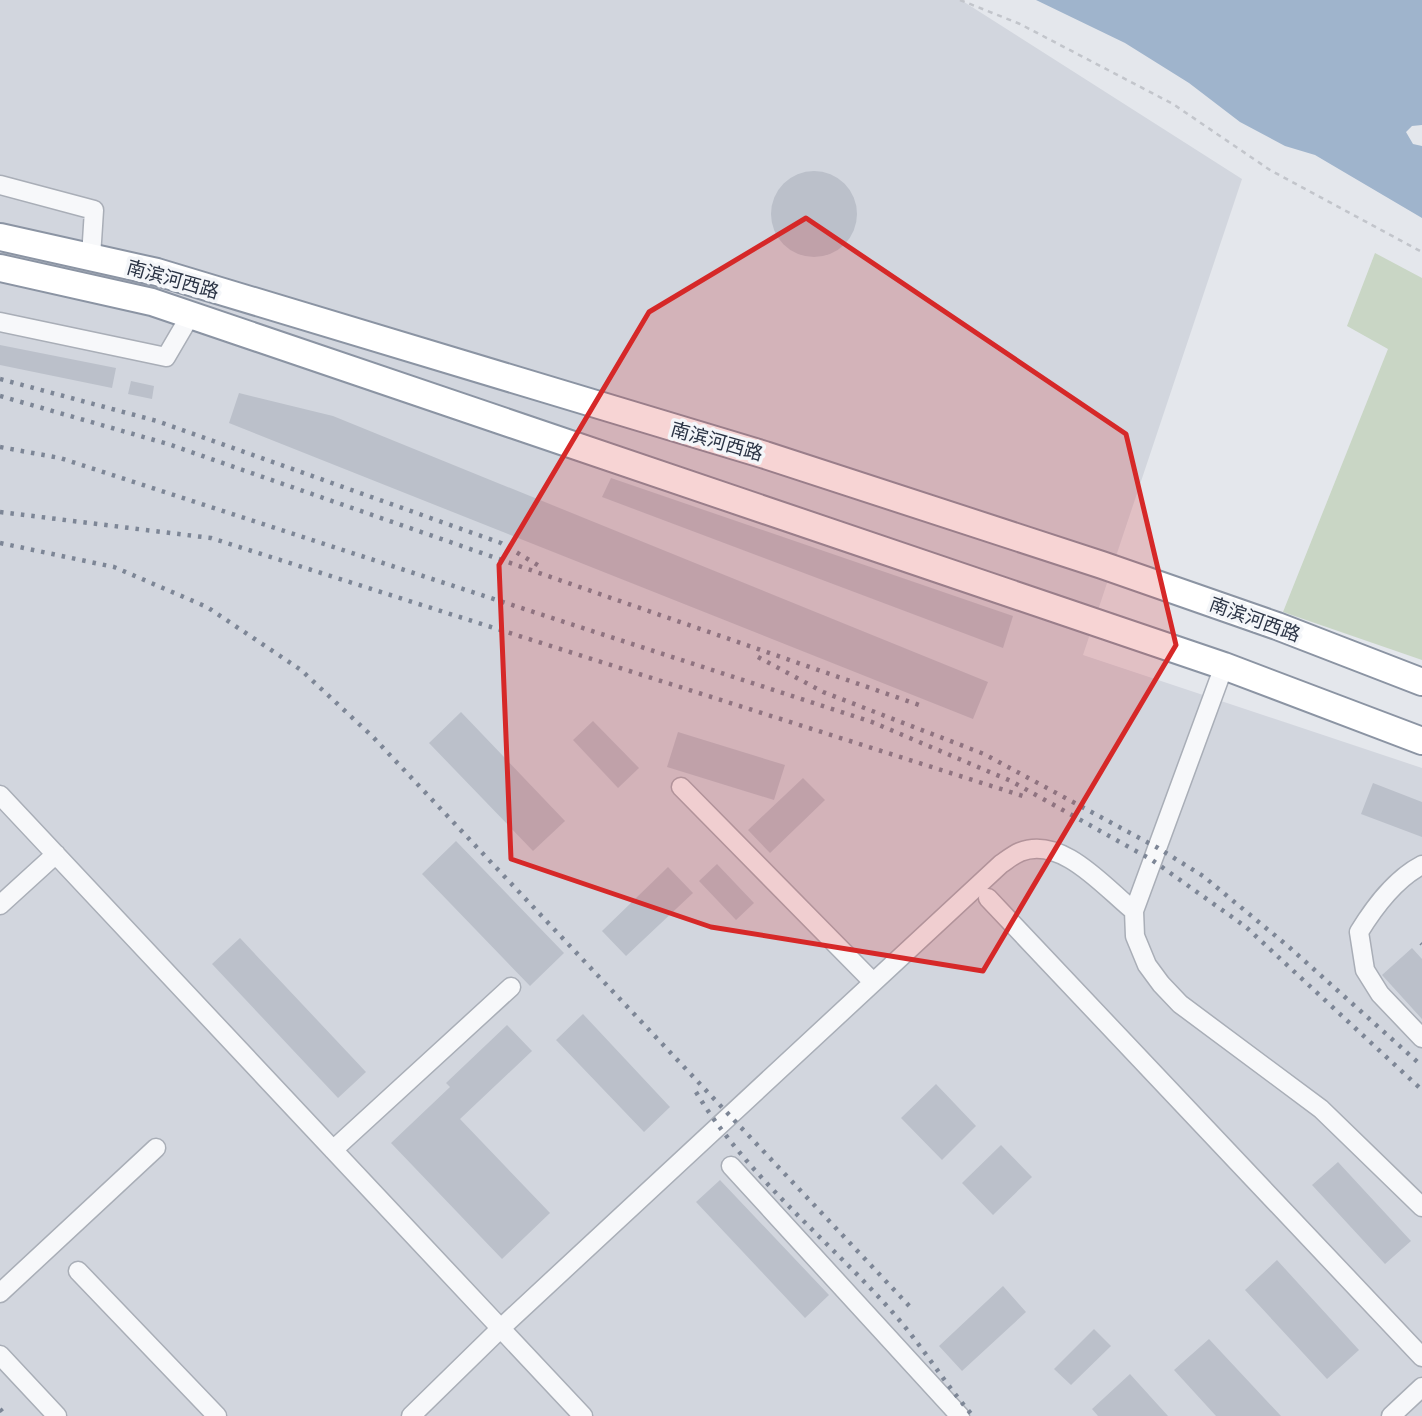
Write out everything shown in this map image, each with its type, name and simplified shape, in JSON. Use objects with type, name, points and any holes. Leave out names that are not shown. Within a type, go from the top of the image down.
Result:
[{"type":"highway","name":"南滨河西路","points":[[0,237],[157,272],[765,455],[1114,569],[1277,626],[1422,682]]},
{"type":"highway","name":"南滨河西路","points":[[0,268],[152,302],[1224,666],[1422,741]]},
{"type":"street","points":[[0,185],[94,210],[91,257]]},
{"type":"street","points":[[152,302],[157,272]]},
{"type":"street","points":[[0,322],[166,357],[190,316]]},
{"type":"street","points":[[1224,666],[1134,911],[1135,936],[1147,965],[1161,985],[1180,1004],[1321,1109],[1422,1207]]},
{"type":"street","points":[[681,787],[873,982]]},
{"type":"street","points":[[0,795],[583,1416]]},
{"type":"street","points":[[411,1416],[501,1328],[1001,864],[1021,851],[1043,850],[1062,854],[1134,911]]},
{"type":"street","points":[[0,905],[56,854]]},
{"type":"street","points":[[1422,865],[1404,876],[1375,905],[1359,932],[1365,970],[1380,994],[1422,1038]]},
{"type":"street","points":[[988,898],[1422,1357]]},
{"type":"street","points":[[333,1150],[511,987]]},
{"type":"street","points":[[0,1293],[156,1148]]},
{"type":"street","points":[[731,1166],[960,1416]]},
{"type":"street","points":[[78,1271],[217,1416]]},
{"type":"street","points":[[0,1355],[57,1416]]},
{"type":"street","points":[[1391,1416],[1422,1387]]},
{"type":"path","points":[[960,0],[1020,24],[1173,104],[1270,170],[1422,252]]},
{"type":"highlighted area","points":[[806,218],[1126,434],[1176,645],[983,971],[711,927],[511,859],[499,565],[649,312]]},
{"type":"shaded area","points":[[0,0],[961,0],[1242,179],[1083,655],[1422,768],[1422,1416],[0,1416]]},
{"type":"green space","points":[[1375,253],[1422,278],[1422,660],[1283,612],[1388,349],[1347,326]]},
{"type":"water","points":[[1036,0],[1422,0],[1422,125],[1412,126],[1406,132],[1413,144],[1422,146],[1422,218],[1315,155],[1285,146],[1240,122],[1189,83],[1125,43]]},
{"type":"building","points":[[814,171],[830,175],[844,184],[853,198],[857,214],[853,230],[844,244],[830,253],[814,257],[798,253],[784,244],[775,230],[771,214],[775,198],[784,184],[798,175]]},
{"type":"building","points":[[0,345],[116,368],[112,388],[0,365]]},
{"type":"building","points":[[131,381],[154,386],[152,399],[128,394]]},
{"type":"building","points":[[239,393],[333,416],[988,682],[973,719],[229,423]]},
{"type":"building","points":[[611,478],[1013,616],[1003,648],[602,497]]},
{"type":"building","points":[[461,712],[565,821],[533,851],[429,743]]},
{"type":"building","points":[[593,721],[639,768],[618,788],[573,740]]},
{"type":"building","points":[[678,732],[785,765],[774,800],[667,767]]},
{"type":"building","points":[[803,778],[825,800],[770,853],[748,830]]},
{"type":"building","points":[[1373,783],[1422,802],[1422,837],[1361,814]]},
{"type":"building","points":[[456,841],[564,953],[530,986],[422,874]]},
{"type":"building","points":[[717,864],[754,903],[736,920],[699,881]]},
{"type":"building","points":[[668,867],[693,893],[626,956],[602,931]]},
{"type":"building","points":[[240,938],[366,1072],[338,1098],[212,964]]},
{"type":"building","points":[[1412,948],[1422,959],[1422,1019],[1382,975]]},
{"type":"building","points":[[583,1014],[670,1107],[644,1132],[556,1040]]},
{"type":"building","points":[[507,1025],[532,1051],[460,1119],[550,1213],[502,1259],[391,1143],[450,1087],[446,1083]]},
{"type":"building","points":[[936,1084],[976,1126],[942,1160],[901,1118]]},
{"type":"building","points":[[1001,1145],[1032,1177],[993,1215],[962,1183]]},
{"type":"building","points":[[1338,1162],[1411,1241],[1385,1264],[1312,1185]]},
{"type":"building","points":[[720,1180],[829,1295],[805,1318],[696,1202]]},
{"type":"building","points":[[1277,1260],[1359,1350],[1327,1379],[1245,1290]]},
{"type":"building","points":[[1003,1286],[1026,1312],[962,1371],[939,1346]]},
{"type":"building","points":[[1094,1329],[1111,1346],[1071,1385],[1054,1369]]},
{"type":"building","points":[[1209,1339],[1281,1416],[1216,1416],[1174,1370]]},
{"type":"building","points":[[1130,1374],[1168,1416],[1098,1416],[1092,1409]]},
{"type":"railway","points":[[0,379],[157,421],[501,543],[541,567]]},
{"type":"railway","points":[[0,396],[168,444],[922,706]]},
{"type":"railway","points":[[0,447],[60,458],[872,722],[1011,781],[1152,860],[1246,927],[1422,1090]]},
{"type":"railway","points":[[0,512],[211,538],[1023,796]]},
{"type":"railway","points":[[0,543],[114,567],[207,607],[301,670],[373,737],[914,1311]]},
{"type":"railway","points":[[758,657],[823,692],[984,754],[1158,848],[1203,876],[1289,947],[1422,1066]]},
{"type":"railway","points":[[696,1092],[739,1152],[895,1315],[973,1416]]},
{"type":"railway","points":[[0,1409],[6,1416]]}]
